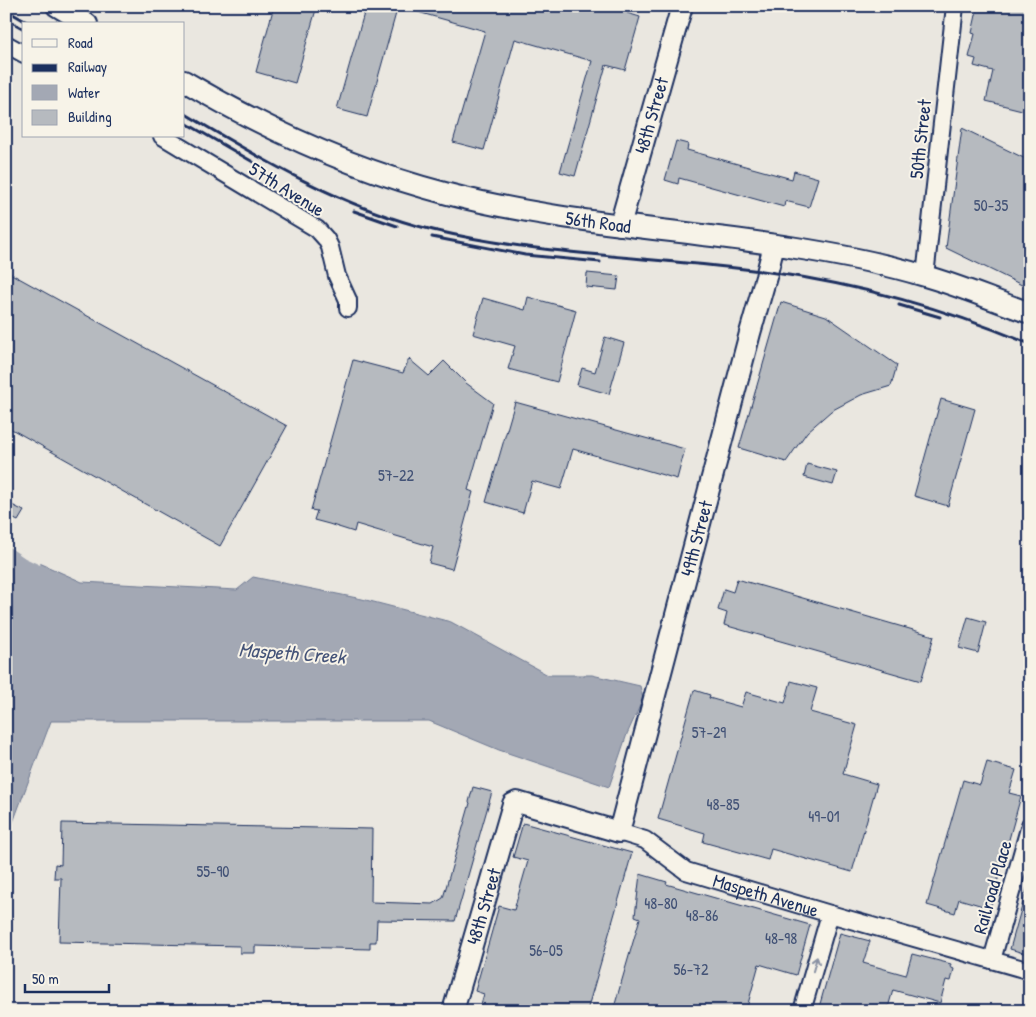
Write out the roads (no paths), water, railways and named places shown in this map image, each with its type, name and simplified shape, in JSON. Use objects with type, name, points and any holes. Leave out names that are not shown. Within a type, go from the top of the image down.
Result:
[{"type":"main road","points":[[57,6],[84,22]]},
{"type":"main road","name":"48th Street","points":[[620,225],[682,6]]},
{"type":"main road","name":"56th Road","points":[[185,82],[281,134],[380,174],[430,189],[479,202],[541,213],[829,254],[925,276],[1030,313]]},
{"type":"main road","name":"49th Street","points":[[619,832],[774,245]]},
{"type":"main road","name":"Maspeth Avenue","points":[[513,804],[517,802],[619,832]]},
{"type":"main road","name":"48th Street","points":[[453,1011],[513,804]]},
{"type":"street","name":"50th Street","points":[[925,276],[955,6]]},
{"type":"street","points":[[6,44],[22,53]]},
{"type":"street","name":"57th Avenue","points":[[165,138],[317,229],[330,248],[337,276],[348,300],[348,308]]},
{"type":"street","name":"Railroad Place","points":[[992,960],[1030,825]]},
{"type":"street","name":"Maspeth Avenue","points":[[619,832],[645,840],[686,871],[1030,971]]},
{"type":"street","points":[[802,1011],[830,914]]},
{"type":"water","name":"Maspeth Creek","points":[[6,543],[26,557],[82,582],[237,590],[253,577],[362,599],[451,622],[548,675],[592,675],[640,686],[643,699],[627,734],[609,787],[499,750],[429,721],[51,721],[6,841]]},
{"type":"railway","points":[[6,10],[27,22]]},
{"type":"railway","points":[[6,19],[22,28]]},
{"type":"railway","points":[[185,114],[273,165],[335,196],[400,221],[433,230],[474,239],[558,251],[727,267],[803,277],[902,299],[966,319],[1030,344]]},
{"type":"railway","points":[[185,123],[253,162]]},
{"type":"railway","points":[[354,211],[397,226]]},
{"type":"railway","points":[[432,237],[525,255],[600,262]]},
{"type":"railway","points":[[899,305],[940,317]]}]
